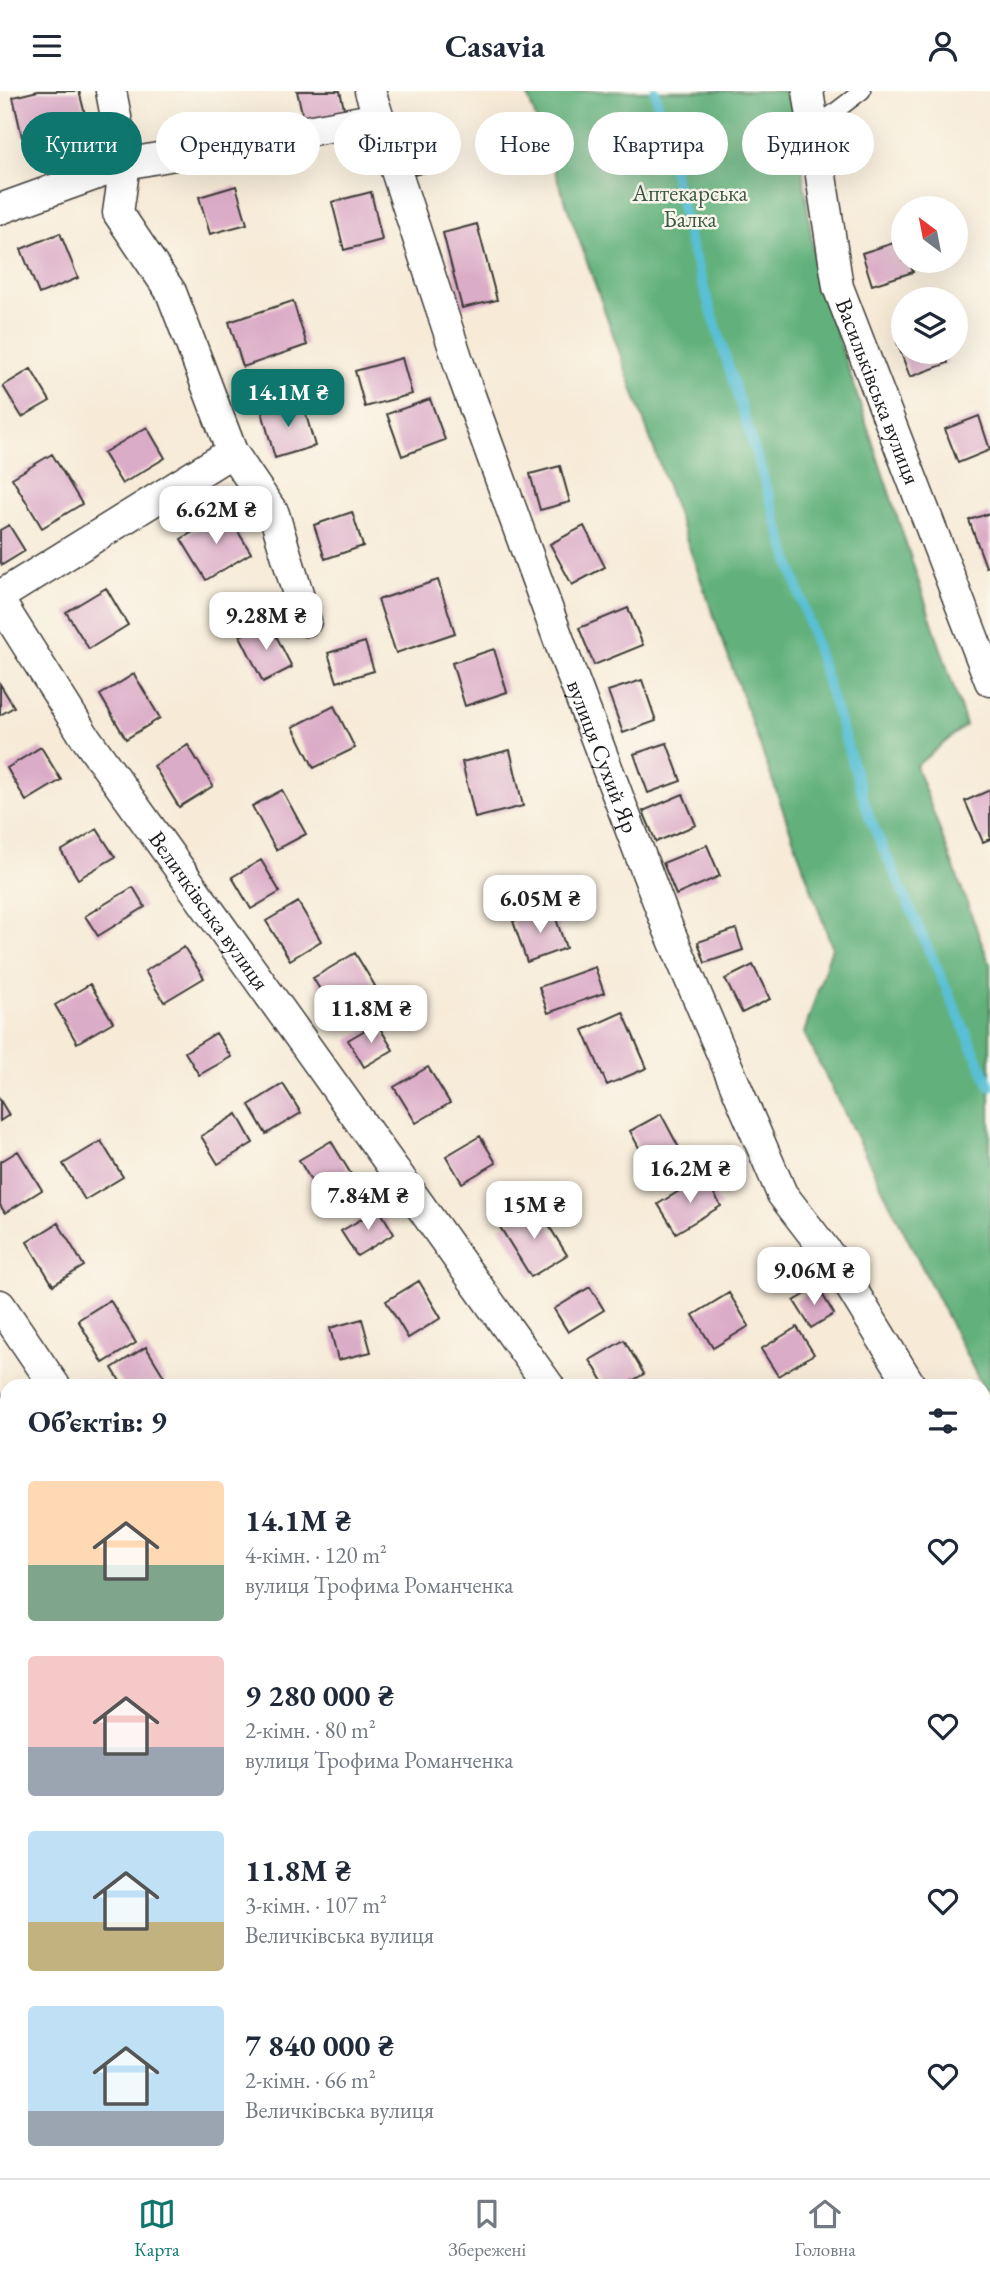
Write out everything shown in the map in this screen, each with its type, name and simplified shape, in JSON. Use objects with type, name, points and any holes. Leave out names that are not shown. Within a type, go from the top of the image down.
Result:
[{"type":"street","points":[[111,91],[115,112]]},
{"type":"street","name":"Васильківська вулиця","points":[[807,91],[812,112]]},
{"type":"street","points":[[142,160],[374,105]]},
{"type":"street","name":"вулиця Сухий Яр","points":[[374,105],[464,379],[560,645],[668,928],[782,1193],[839,1268],[907,1379]]},
{"type":"street","points":[[0,209],[94,175]]},
{"type":"street","points":[[123,175],[118,213],[171,292],[232,452],[274,514],[306,621]]},
{"type":"street","name":"Васильківська вулиця","points":[[822,175],[838,287],[990,681]]},
{"type":"street","points":[[0,596],[232,452]]},
{"type":"street","name":"Величківська вулиця","points":[[0,602],[83,734],[544,1379]]},
{"type":"street","points":[[0,1304],[50,1379]]},
{"type":"lane","points":[[835,112],[862,91]]},
{"type":"green space","name":"Аптекарська Балка","points":[[526,91],[792,91],[795,112],[742,112],[742,175],[803,175],[816,271],[966,725],[916,766],[990,965],[990,1379],[978,1379],[804,1033],[832,947],[556,175],[574,175],[574,112],[534,112]]},
{"type":"building","points":[[38,91],[79,91],[84,112],[21,112],[21,133],[13,97]]},
{"type":"building","points":[[297,91],[340,91],[345,112],[334,112],[334,120],[320,123],[320,112],[302,112]]},
{"type":"building","points":[[236,186],[247,224],[210,234],[199,197]]},
{"type":"building","points":[[371,192],[382,240],[344,250],[332,202]]},
{"type":"building","points":[[477,224],[497,300],[462,308],[443,233]]},
{"type":"building","points":[[60,233],[78,278],[39,294],[21,249]]},
{"type":"building","points":[[891,244],[891,273],[910,273],[872,285],[862,253]]},
{"type":"building","points":[[293,301],[307,345],[243,367],[229,322]]},
{"type":"building","points":[[402,358],[412,394],[365,407],[355,371]]},
{"type":"building","points":[[905,364],[945,364],[910,377]]},
{"type":"building","points":[[31,369],[50,401],[22,417],[3,386]]},
{"type":"building","points":[[430,399],[445,440],[402,456],[387,414]]},
{"type":"building","points":[[302,401],[315,446],[275,458],[262,412]]},
{"type":"building","points":[[979,416],[990,450],[958,463],[945,429]]},
{"type":"building","points":[[147,427],[165,458],[122,484],[103,453]]},
{"type":"building","points":[[52,454],[82,504],[42,528],[12,478]]},
{"type":"building","points":[[560,466],[570,502],[540,510],[530,474]]},
{"type":"building","points":[[226,512],[251,553],[206,580],[181,539]]},
{"type":"building","points":[[352,512],[363,546],[325,559],[314,525]]},
{"type":"building","points":[[990,513],[990,566],[986,567],[969,520]]},
{"type":"building","points":[[9,525],[25,551],[2,565],[0,530]]},
{"type":"building","points":[[584,526],[605,567],[572,585],[550,544]]},
{"type":"building","points":[[438,580],[455,633],[396,653],[378,600]]},
{"type":"building","points":[[106,588],[128,625],[89,649],[66,612]]},
{"type":"building","points":[[628,608],[643,645],[594,665],[579,628]]},
{"type":"building","points":[[269,622],[292,667],[263,682],[240,636]]},
{"type":"building","points":[[365,642],[374,671],[337,682],[328,653]]},
{"type":"building","points":[[494,649],[507,692],[465,706],[452,663]]},
{"type":"building","points":[[134,674],[160,718],[126,739],[100,695]]},
{"type":"building","points":[[642,680],[656,721],[623,733],[608,691]]},
{"type":"building","points":[[0,684],[14,707],[0,715]]},
{"type":"building","points":[[334,706],[355,748],[314,768],[293,727]]},
{"type":"building","points":[[667,743],[681,781],[648,793],[634,754]]},
{"type":"building","points":[[188,745],[213,786],[179,807],[154,766]]},
{"type":"building","points":[[41,747],[61,780],[26,801],[7,768]]},
{"type":"building","points":[[510,750],[523,806],[475,818],[462,762]]},
{"type":"building","points":[[282,790],[306,834],[276,850],[252,806]]},
{"type":"building","points":[[990,790],[990,839],[983,842],[965,801]]},
{"type":"building","points":[[683,794],[696,825],[656,842],[643,811]]},
{"type":"building","points":[[97,829],[115,857],[78,879],[61,851]]},
{"type":"building","points":[[707,845],[720,876],[676,895],[663,863]]},
{"type":"building","points":[[261,860],[280,892],[251,909],[232,877]]},
{"type":"building","points":[[133,887],[145,907],[98,936],[85,916]]},
{"type":"building","points":[[298,902],[321,941],[290,960],[266,921]]},
{"type":"building","points":[[552,907],[566,948],[527,962],[513,921]]},
{"type":"building","points":[[736,929],[743,950],[705,963],[698,942]]},
{"type":"building","points":[[184,947],[204,978],[164,1002],[145,971]]},
{"type":"building","points":[[355,953],[375,986],[333,1011],[313,978]]},
{"type":"building","points":[[753,965],[770,999],[742,1013],[725,979]]},
{"type":"building","points":[[595,967],[604,993],[548,1013],[539,987]]},
{"type":"building","points":[[90,984],[113,1022],[77,1043],[55,1005]]},
{"type":"building","points":[[623,1012],[647,1068],[607,1085],[583,1030]]},
{"type":"building","points":[[377,1023],[393,1050],[364,1067],[348,1040]]},
{"type":"building","points":[[216,1033],[231,1057],[199,1075],[185,1052]]},
{"type":"building","points":[[428,1067],[450,1103],[416,1123],[394,1087]]},
{"type":"building","points":[[283,1084],[301,1113],[266,1134],[249,1105]]},
{"type":"building","points":[[0,1100],[9,1115],[0,1121]]},
{"type":"building","points":[[237,1114],[253,1143],[218,1164],[201,1136]]},
{"type":"building","points":[[661,1114],[684,1157],[653,1174],[630,1131]]},
{"type":"building","points":[[480,1136],[496,1163],[462,1183],[446,1156]]},
{"type":"building","points":[[101,1141],[123,1177],[85,1200],[63,1164]]},
{"type":"building","points":[[331,1141],[354,1179],[322,1199],[299,1160]]},
{"type":"building","points":[[18,1151],[42,1190],[5,1213],[0,1205],[0,1162]]},
{"type":"building","points":[[704,1176],[721,1206],[676,1233],[658,1204]]},
{"type":"building","points":[[536,1205],[567,1255],[531,1277],[500,1227]]},
{"type":"building","points":[[379,1209],[394,1234],[357,1256],[341,1231]]},
{"type":"building","points":[[58,1223],[84,1266],[53,1285],[27,1242]]},
{"type":"building","points":[[419,1281],[441,1318],[408,1338],[386,1301]]},
{"type":"building","points":[[590,1287],[604,1310],[568,1332],[554,1309]]},
{"type":"building","points":[[818,1287],[834,1314],[811,1328],[794,1301]]},
{"type":"building","points":[[729,1293],[749,1326],[713,1348],[693,1315]]},
{"type":"building","points":[[110,1300],[136,1343],[103,1363],[78,1320]]},
{"type":"building","points":[[362,1319],[371,1352],[338,1360],[330,1328]]},
{"type":"building","points":[[797,1327],[814,1354],[778,1376],[761,1349]]},
{"type":"building","points":[[624,1340],[644,1374],[635,1379],[602,1379],[590,1360]]},
{"type":"building","points":[[146,1347],[165,1379],[119,1379],[112,1368]]},
{"type":"waterway","points":[[655,91],[689,240],[870,819],[990,1086]]}]
